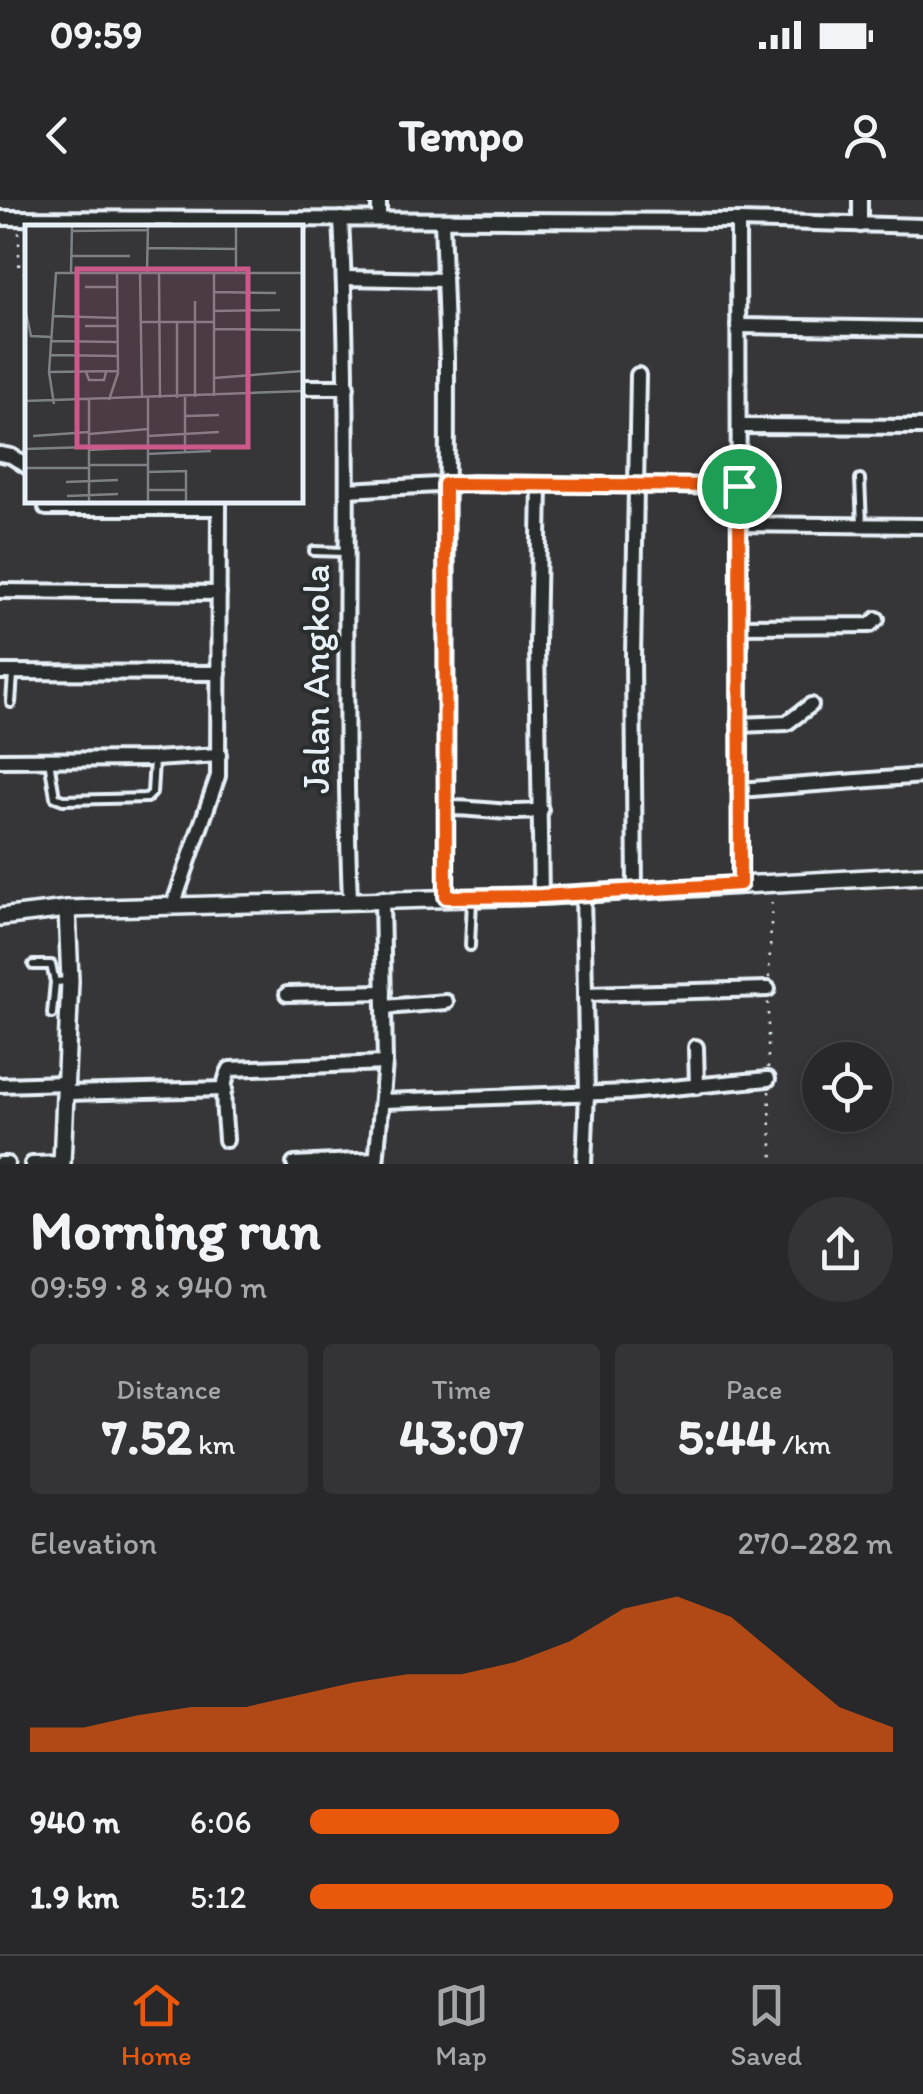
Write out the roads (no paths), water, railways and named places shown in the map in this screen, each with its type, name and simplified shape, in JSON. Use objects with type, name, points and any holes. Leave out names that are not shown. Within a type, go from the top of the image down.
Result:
[{"type":"street","points":[[379,200],[380,218]]},
{"type":"street","points":[[860,200],[860,225]]},
{"type":"street","points":[[0,218],[218,222],[238,212],[341,219],[923,226]]},
{"type":"street","name":"Jalan Angkola","points":[[341,219],[347,387],[345,737],[350,900]]},
{"type":"street","points":[[442,220],[446,897]]},
{"type":"street","points":[[738,221],[740,884]]},
{"type":"street","points":[[344,278],[444,280]]},
{"type":"street","points":[[738,326],[923,329]]},
{"type":"street","points":[[635,890],[638,375]]},
{"type":"street","points":[[302,387],[347,387]]},
{"type":"street","points":[[739,426],[923,427]]},
{"type":"street","points":[[0,454],[25,464]]},
{"type":"street","points":[[348,490],[445,484],[739,486]]},
{"type":"street","points":[[540,484],[537,645],[541,896]]},
{"type":"street","points":[[46,508],[219,504],[216,786],[173,906]]},
{"type":"street","points":[[739,524],[923,526]]},
{"type":"street","points":[[0,591],[220,594]]},
{"type":"street","points":[[739,626],[866,625],[875,624],[877,618]]},
{"type":"street","points":[[6,672],[220,673]]},
{"type":"street","points":[[739,725],[787,723],[811,705]]},
{"type":"street","points":[[0,760],[219,755]]},
{"type":"street","points":[[739,790],[923,776]]},
{"type":"street","points":[[447,808],[483,807],[510,814],[541,810]]},
{"type":"street","points":[[0,916],[66,908],[541,896],[923,876]]},
{"type":"street","points":[[583,893],[588,1093],[584,1164]]},
{"type":"street","points":[[294,1164],[376,1162],[385,1063],[382,898]]},
{"type":"street","points":[[32,1164],[62,1163],[66,908]]},
{"type":"street","points":[[586,994],[768,990]]},
{"type":"street","points":[[287,994],[446,1002]]},
{"type":"street","points":[[696,1047],[697,1087]]},
{"type":"street","points":[[226,1140],[226,1074],[237,1067],[385,1063]]},
{"type":"street","points":[[384,1101],[697,1087],[768,1079]]},
{"type":"street","points":[[0,1085],[225,1089]]},
{"type":"lane","points":[[860,479],[862,525]]},
{"type":"lane","points":[[314,552],[345,552]]},
{"type":"lane","points":[[6,672],[12,702]]},
{"type":"lane","points":[[50,760],[55,797],[64,800],[147,798],[152,794],[154,759]]},
{"type":"lane","points":[[470,946],[472,898]]},
{"type":"lane","points":[[32,965],[51,965],[62,982],[52,1014]]}]
